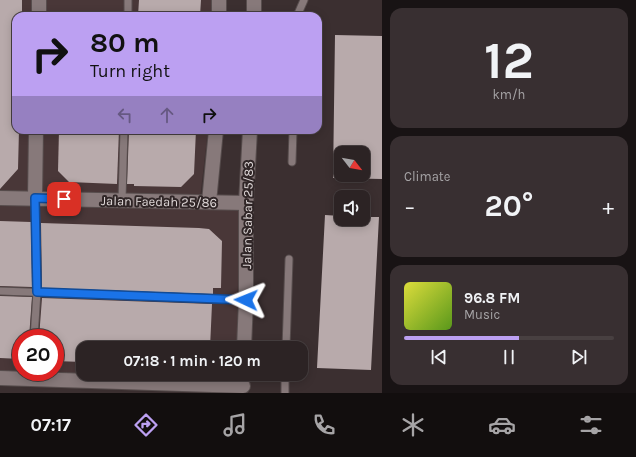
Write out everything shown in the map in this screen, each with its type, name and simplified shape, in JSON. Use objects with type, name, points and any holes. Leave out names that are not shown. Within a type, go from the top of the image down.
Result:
[{"type":"street","points":[[39,0],[39,12]]},
{"type":"street","points":[[219,0],[219,12]]},
{"type":"street","points":[[254,0],[254,12]]},
{"type":"street","points":[[35,198],[36,134]]},
{"type":"street","points":[[208,202],[216,134]]},
{"type":"street","name":"Jalan Sabar 25/83","points":[[244,341],[246,300],[246,203],[250,134]]},
{"type":"street","name":"Jalan Faedah 25/86","points":[[0,198],[246,203]]},
{"type":"street","points":[[64,376],[243,384]]},
{"type":"street","points":[[0,378],[12,377]]},
{"type":"lane","points":[[128,0],[128,12]]},
{"type":"lane","points":[[299,12],[304,0]]},
{"type":"lane","points":[[122,200],[124,134]]},
{"type":"lane","points":[[292,162],[293,134]]},
{"type":"lane","points":[[35,198],[37,292],[35,329]]},
{"type":"lane","points":[[286,341],[289,258]]},
{"type":"lane","points":[[0,291],[246,300]]},
{"type":"lane","points":[[285,381],[285,393]]},
{"type":"shaded area","points":[[0,0],[211,0],[211,12],[12,12],[12,134],[208,134],[199,207],[239,211],[237,341],[76,341],[76,374],[64,374],[64,329],[12,329],[12,372],[0,372]]},
{"type":"building","points":[[0,0],[22,0],[22,12],[12,12],[12,134],[19,134],[18,169],[0,189]]},
{"type":"building","points":[[139,0],[201,0],[200,12],[138,12]]},
{"type":"building","points":[[335,35],[382,36],[382,179],[370,179],[370,146],[334,146],[333,178]]},
{"type":"building","points":[[59,134],[119,134],[117,184],[69,182],[58,171]]},
{"type":"building","points":[[129,134],[196,134],[194,174],[181,187],[134,186],[134,184],[127,184]]},
{"type":"building","points":[[325,215],[334,216],[334,226],[370,226],[370,217],[379,217],[371,370],[317,368]]},
{"type":"building","points":[[0,221],[31,222],[32,287],[0,286]]},
{"type":"building","points":[[41,223],[209,229],[222,241],[221,288],[213,288],[213,294],[42,288]]},
{"type":"building","points":[[0,296],[32,297],[30,329],[12,329],[12,359],[0,358]]},
{"type":"building","points":[[42,298],[212,304],[210,341],[76,341],[76,362],[64,361],[64,329],[40,329]]},
{"type":"route","points":[[64,199],[35,198],[37,292],[246,300]]}]
